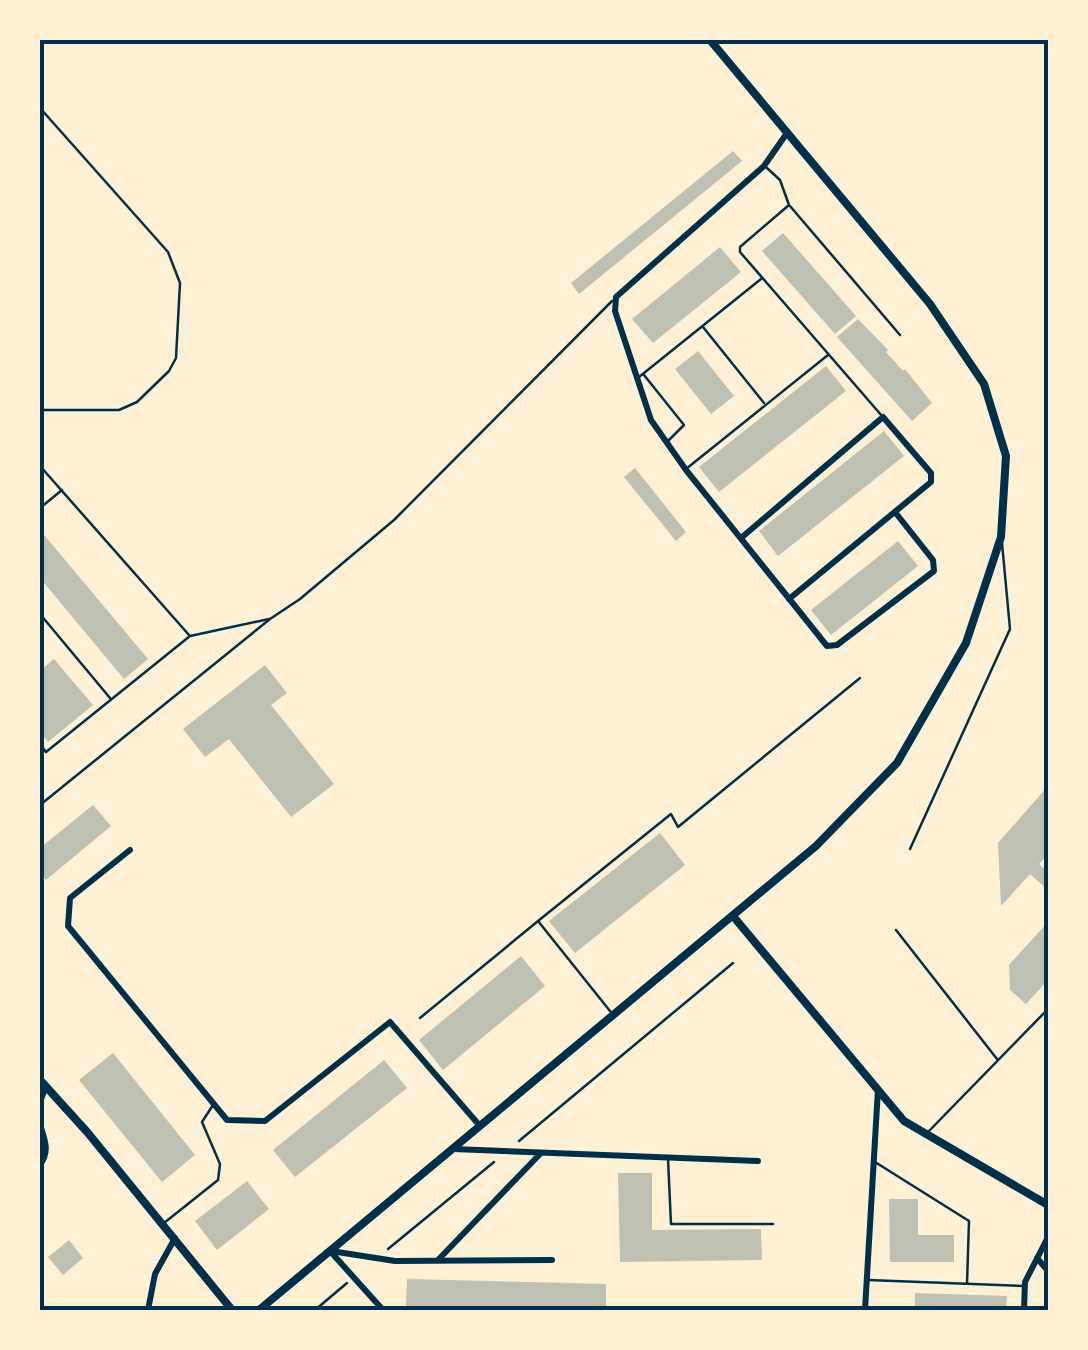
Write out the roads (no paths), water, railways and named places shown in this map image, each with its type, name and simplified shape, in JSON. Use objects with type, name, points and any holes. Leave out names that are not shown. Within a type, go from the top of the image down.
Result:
[{"type":"street","points":[[259,1310],[816,846],[896,763],[966,643],[1002,537],[1006,456],[984,384],[930,304],[710,40]]},
{"type":"street","points":[[787,133],[764,166],[616,296],[615,310],[651,420],[826,646],[832,648],[934,571],[933,560],[894,512]]},
{"type":"street","points":[[741,539],[883,417],[932,478],[788,598]]},
{"type":"street","points":[[130,850],[70,898],[68,926],[226,1120],[265,1121],[390,1022],[480,1126]]},
{"type":"street","points":[[734,916],[904,1121],[1048,1205]]},
{"type":"street","points":[[40,1102],[43,1083]]},
{"type":"street","points":[[43,1083],[232,1310]]},
{"type":"street","points":[[865,1310],[878,1090]]},
{"type":"street","points":[[40,1125],[46,1142],[46,1156],[40,1164]]},
{"type":"street","points":[[452,1149],[758,1160]]},
{"type":"street","points":[[437,1261],[541,1152]]},
{"type":"street","points":[[1024,1310],[1025,1286],[1048,1236]]},
{"type":"street","points":[[150,1309],[155,1274],[175,1238]]},
{"type":"street","points":[[330,1251],[437,1261],[552,1260]]},
{"type":"street","points":[[330,1251],[383,1310]]},
{"type":"street","points":[[1037,1258],[1048,1270]]},
{"type":"lane","points":[[40,108],[168,252],[180,284],[176,358],[137,402],[120,410],[40,410]]},
{"type":"lane","points":[[764,166],[780,180],[790,205],[900,335]]},
{"type":"lane","points":[[790,205],[739,249],[883,417]]},
{"type":"lane","points":[[636,380],[762,278]]},
{"type":"lane","points":[[40,804],[394,520],[616,296]]},
{"type":"lane","points":[[702,326],[766,405]]},
{"type":"lane","points":[[686,470],[829,354]]},
{"type":"lane","points":[[643,374],[684,425],[666,442]]},
{"type":"lane","points":[[40,466],[190,636]]},
{"type":"lane","points":[[40,508],[62,490]]},
{"type":"lane","points":[[910,849],[1010,629],[1002,537]]},
{"type":"lane","points":[[40,614],[111,699]]},
{"type":"lane","points":[[40,744],[46,752],[190,636],[270,619]]},
{"type":"lane","points":[[420,1018],[670,814],[678,827],[860,678]]},
{"type":"lane","points":[[538,921],[614,1016]]},
{"type":"lane","points":[[896,930],[998,1060]]},
{"type":"lane","points":[[926,1133],[1048,1010]]},
{"type":"lane","points":[[162,1224],[218,1180],[220,1164],[202,1122],[214,1104]]},
{"type":"lane","points":[[668,1157],[671,1224],[774,1224]]},
{"type":"lane","points":[[874,1161],[969,1221],[967,1284]]},
{"type":"lane","points":[[866,1280],[1025,1286]]}]
